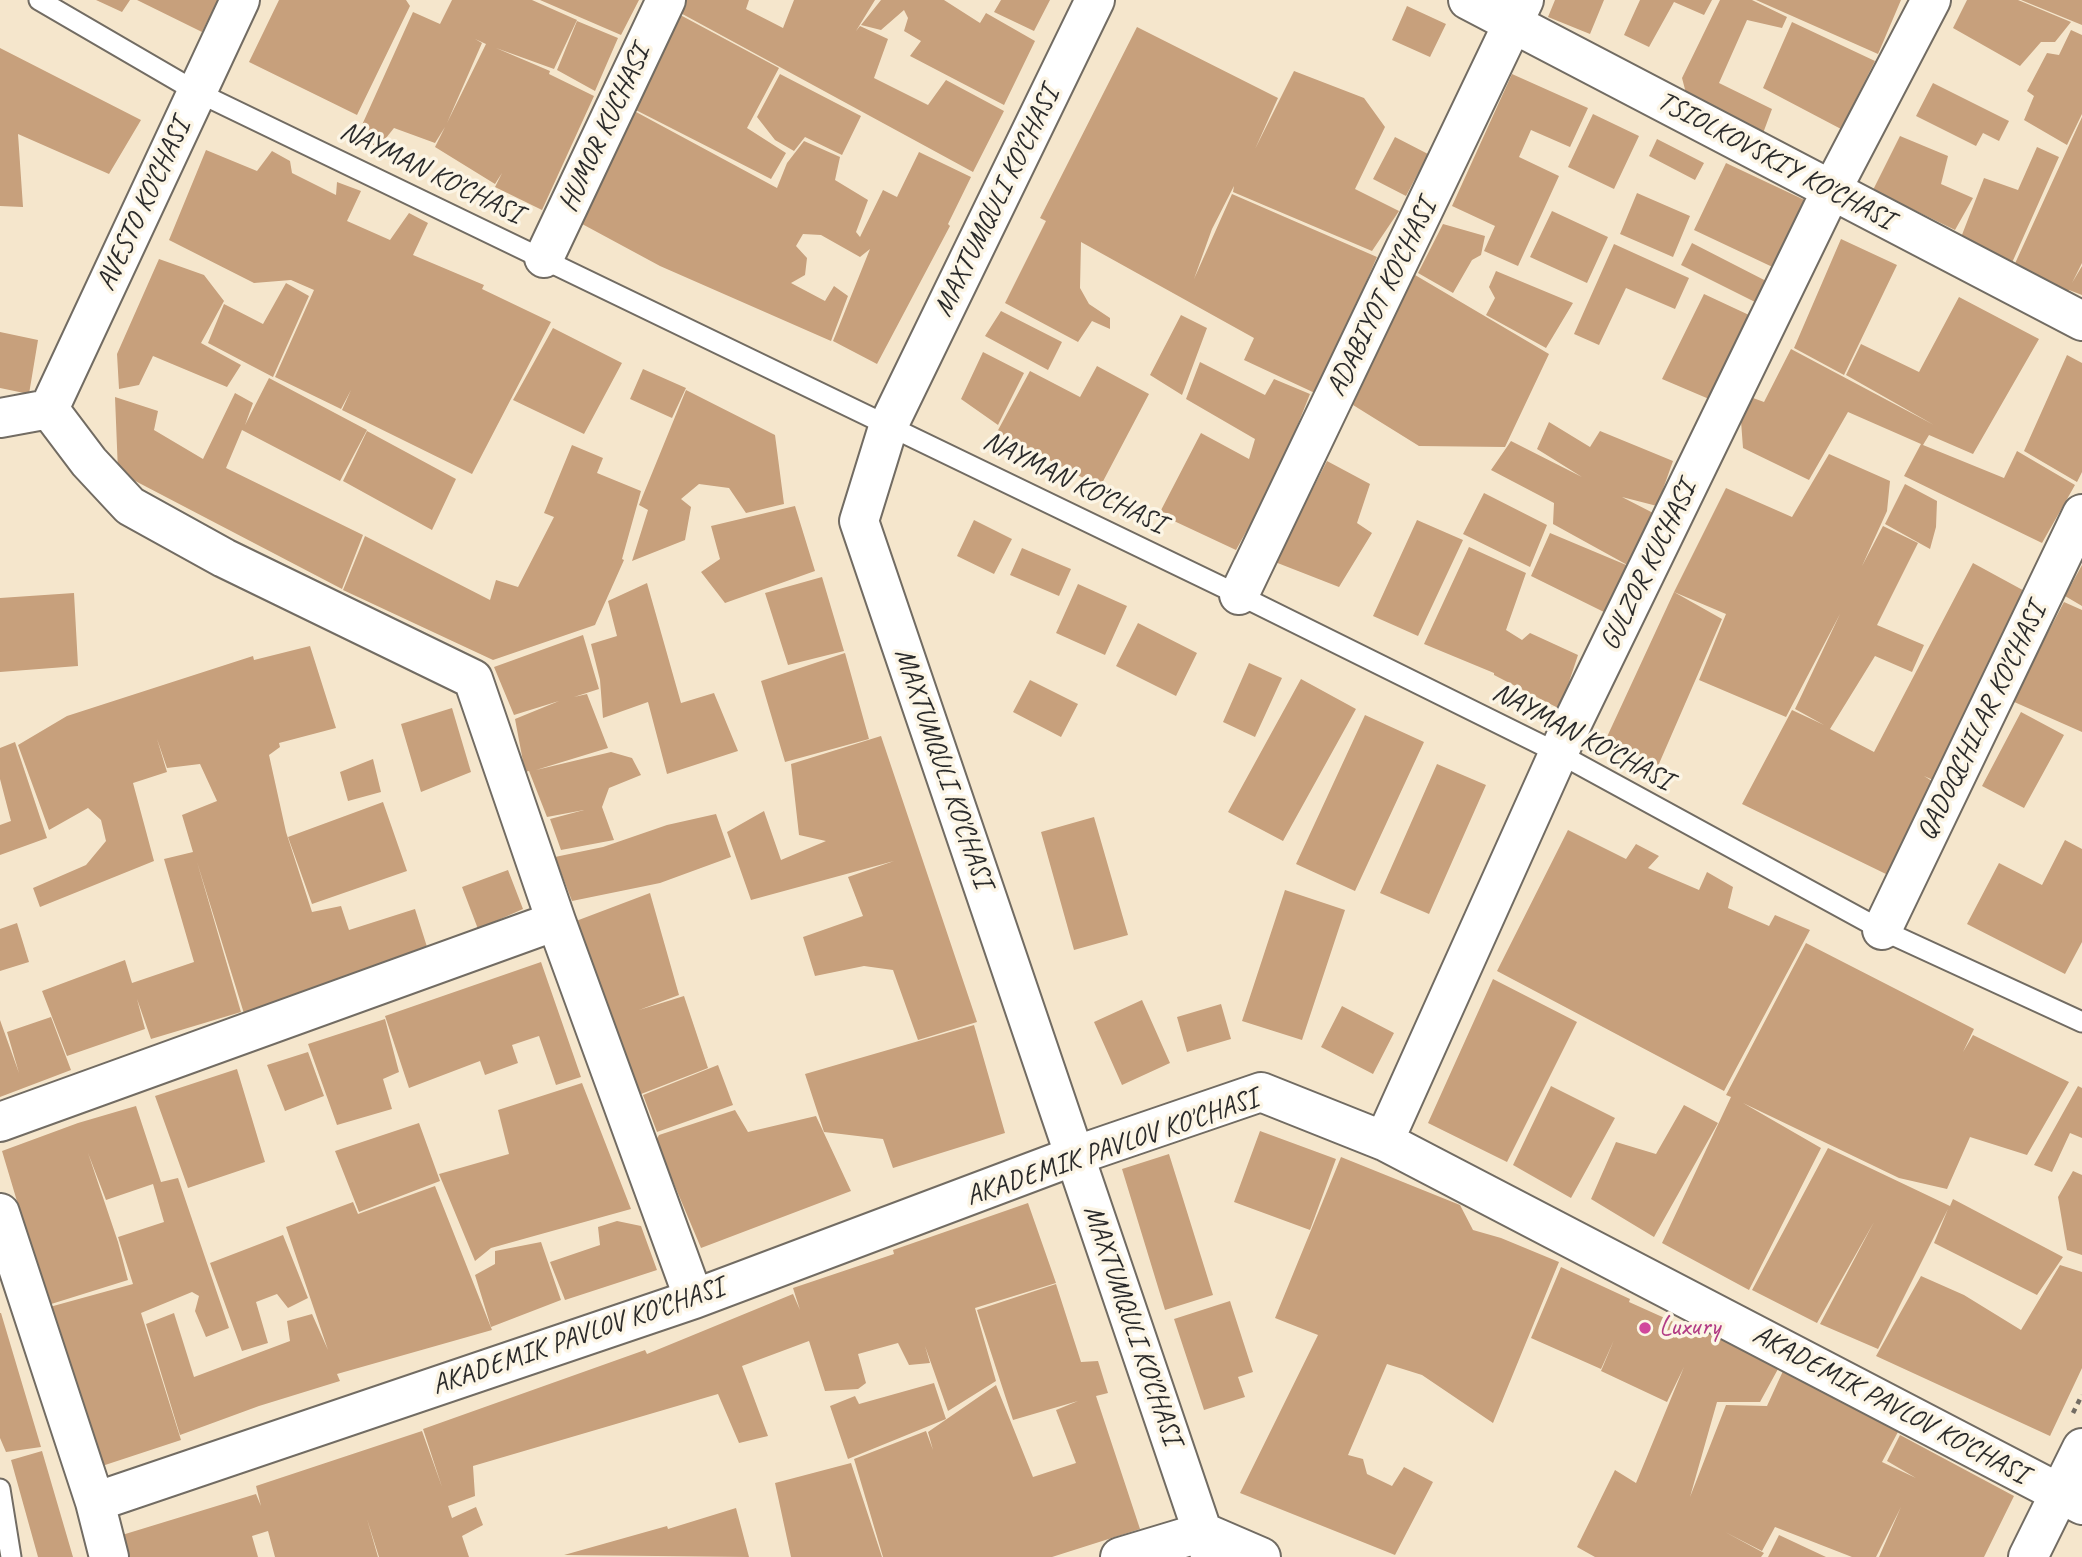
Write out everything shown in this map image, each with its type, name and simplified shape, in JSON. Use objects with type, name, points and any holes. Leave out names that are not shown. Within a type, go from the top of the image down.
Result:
[{"type":"street","name":"AVESTO KO'CHASI","points":[[49,410],[240,0]]},
{"type":"street","name":"HUMOR KUCHASI","points":[[544,258],[666,0]]},
{"type":"street","name":"MAXTUMQULI KO'CHASI","points":[[1095,0],[889,424],[859,521],[1207,1544]]},
{"type":"street","name":"TSIOLKOVSKIY KO'CHASI","points":[[1468,0],[1519,11],[1831,191],[2082,321]]},
{"type":"street","name":"GULZOR KUCHASI","points":[[1384,1141],[1558,753],[1831,191],[1931,0]]},
{"type":"street","name":"ADABIYOT KO'CHASI","points":[[1239,595],[1519,11]]},
{"type":"street","points":[[0,418],[49,410],[89,462],[130,506],[224,558],[473,679],[556,921],[694,1299]]},
{"type":"street","name":"QADOQCHILAR KO'CHASI","points":[[1882,930],[2082,514]]},
{"type":"street","points":[[0,1122],[556,921]]},
{"type":"street","name":"AKADEMIK PAVLOV KO'CHASI","points":[[95,1502],[694,1299],[1074,1156],[1261,1092],[1384,1141],[2071,1499]]},
{"type":"street","points":[[0,1213],[95,1502],[109,1557]]},
{"type":"street","points":[[2028,1557],[2071,1499],[2082,1448]]},
{"type":"street","points":[[1121,1557],[1207,1544],[1262,1557]]},
{"type":"lane","name":"NAYMAN KO'CHASI","points":[[39,0],[197,92],[1239,595],[1558,753],[1882,930],[2082,1022]]},
{"type":"lane","points":[[0,1489],[11,1557]]},
{"type":"building","points":[[96,0],[130,0],[122,12]]},
{"type":"building","points":[[137,0],[218,0],[202,32]]},
{"type":"building","points":[[279,0],[406,0],[410,6],[357,115],[249,62]]},
{"type":"building","points":[[452,0],[532,0],[577,20],[554,69],[496,48],[550,71],[549,74],[594,96],[542,210],[495,187],[502,173],[495,184],[435,147],[445,127],[435,143],[394,128],[378,148],[357,136],[413,12],[440,24]],"holes":[[[475,39],[486,44],[447,123],[482,43]]]},
{"type":"building","points":[[540,0],[639,0],[621,35]]},
{"type":"building","points":[[680,0],[749,0],[746,9],[783,28],[794,0],[875,0],[856,31],[860,26],[888,39],[874,78],[928,105],[946,80],[1004,111],[973,172],[675,10]]},
{"type":"building","points":[[881,0],[944,0],[980,23],[986,13],[1035,41],[1004,105],[910,56],[921,41],[904,31],[908,18],[904,10],[881,30],[861,25]]},
{"type":"building","points":[[1001,0],[1050,0],[1034,31],[994,12]]},
{"type":"building","points":[[1555,0],[1604,0],[1590,34],[1548,17]]},
{"type":"building","points":[[1640,0],[1712,0],[1704,15],[1674,2],[1649,47],[1624,35]]},
{"type":"building","points":[[1720,0],[1752,0],[1787,17],[1782,28],[1747,20],[1719,83],[1772,109],[1762,136],[1687,97],[1682,78]]},
{"type":"building","points":[[1756,0],[1901,0],[1878,54]]},
{"type":"building","points":[[1967,0],[2018,0],[2071,22],[2055,42],[2041,42],[2020,66],[1953,28]]},
{"type":"building","points":[[2021,0],[2082,0],[2082,25]]},
{"type":"building","points":[[1407,6],[1446,24],[1430,57],[1392,40]]},
{"type":"building","points":[[671,10],[779,68],[747,128],[786,153],[771,179],[624,104]]},
{"type":"building","points":[[577,21],[618,38],[595,91],[557,70]]},
{"type":"building","points":[[1792,22],[1875,61],[1841,129],[1763,88]]},
{"type":"building","points":[[1137,27],[1278,98],[1255,149],[1294,71],[1364,98],[1385,127],[1355,189],[1399,211],[1372,251],[1233,192],[1234,186],[1212,229],[1194,279],[1232,194],[1377,257],[1317,394],[1244,360],[1254,338],[1081,242],[1080,288],[1089,304],[1110,318],[1110,329],[1092,321],[1078,342],[1005,303],[1046,221],[1040,218]]},
{"type":"building","points":[[2071,30],[2082,35],[2082,114],[2067,145],[2024,120],[2034,96],[2027,91],[2047,53],[2059,55]]},
{"type":"building","points":[[0,48],[141,120],[109,174],[18,134],[23,207],[0,206]]},
{"type":"building","points":[[780,74],[861,116],[842,155],[805,137],[794,151],[775,140],[757,117]]},
{"type":"building","points":[[1512,74],[1588,108],[1570,147],[1531,130],[1519,157],[1559,176],[1518,266],[1484,251],[1495,226],[1452,206]]},
{"type":"building","points":[[1933,83],[2009,121],[1999,141],[1983,133],[1976,146],[1916,116]]},
{"type":"building","points":[[625,106],[777,188],[787,163],[804,141],[840,157],[835,180],[868,200],[856,232],[860,237],[883,190],[897,197],[919,152],[971,177],[948,224],[950,226],[877,364],[833,341],[870,249],[860,257],[821,235],[803,234],[796,246],[807,258],[805,275],[791,283],[825,301],[834,286],[848,296],[831,341],[660,266],[571,218]]},
{"type":"building","points":[[1593,114],[1639,136],[1614,189],[1568,167]]},
{"type":"building","points":[[2082,117],[2082,263],[2072,283],[2082,266],[2082,295],[2069,290],[2067,293],[2012,270]]},
{"type":"building","points":[[1900,136],[1948,156],[1941,184],[1973,198],[1955,230],[1873,190]]},
{"type":"building","points":[[1395,137],[1428,154],[1406,196],[1373,179]]},
{"type":"building","points":[[1657,139],[1704,163],[1695,180],[1649,156]]},
{"type":"building","points":[[2037,147],[2059,157],[2011,265],[1960,240],[1984,178],[2018,190]]},
{"type":"building","points":[[206,150],[257,171],[272,151],[290,161],[292,173],[336,195],[337,182],[361,191],[347,221],[390,240],[409,213],[428,223],[413,255],[484,285],[482,289],[551,322],[472,474],[342,410],[351,390],[341,409],[275,377],[314,290],[291,280],[254,283],[169,240]]},
{"type":"building","points":[[1726,163],[1813,204],[1781,271],[1694,230]]},
{"type":"building","points":[[1637,193],[1690,216],[1673,257],[1620,234]]},
{"type":"building","points":[[1552,211],[1608,237],[1587,283],[1530,257]]},
{"type":"building","points":[[1443,224],[1485,236],[1481,255],[1472,260],[1453,293],[1418,273]]},
{"type":"building","points":[[1841,239],[1897,265],[1844,375],[1794,348]]},
{"type":"building","points":[[1692,243],[1772,284],[1761,305],[1681,265]]},
{"type":"building","points":[[1614,244],[1689,278],[1675,309],[1626,288],[1599,345],[1574,334]]},
{"type":"building","points":[[159,259],[204,275],[224,301],[201,343],[241,365],[227,387],[153,356],[139,385],[119,389],[117,354]]},
{"type":"building","points":[[1496,271],[1573,303],[1546,348],[1486,315],[1495,298],[1489,287]]},
{"type":"building","points":[[1410,272],[1549,354],[1505,447],[1419,446],[1353,405],[1369,370],[1370,348]]},
{"type":"building","points":[[286,283],[309,296],[273,377],[208,343],[224,304],[263,324]]},
{"type":"building","points":[[1704,294],[1749,315],[1709,399],[1662,379]]},
{"type":"building","points":[[1959,297],[2039,339],[1973,454],[1929,435],[1923,445],[2004,478],[2017,451],[2075,485],[2042,543],[1904,476],[1921,444],[1848,412],[1809,480],[1743,448],[1741,421],[1753,398],[1764,402],[1791,349],[1934,425],[1846,375],[1861,344],[1919,372]]},
{"type":"building","points":[[1001,311],[1062,342],[1048,370],[985,336]]},
{"type":"building","points":[[1181,315],[1207,328],[1182,395],[1150,375]]},
{"type":"building","points":[[553,328],[622,363],[584,434],[513,400]]},
{"type":"building","points":[[0,332],[38,340],[29,394],[0,388]]},
{"type":"building","points":[[983,352],[1024,373],[998,425],[961,399]]},
{"type":"building","points":[[2067,355],[2082,363],[2082,472],[2077,482],[2024,451]]},
{"type":"building","points":[[1200,362],[1265,395],[1274,379],[1310,394],[1278,474],[1236,550],[1159,514],[1201,433],[1249,459],[1255,439],[1186,399]]},
{"type":"building","points":[[1097,366],[1149,394],[1100,487],[997,432],[1030,371],[1080,397]]},
{"type":"building","points":[[643,369],[686,388],[672,418],[630,399]]},
{"type":"building","points":[[269,378],[367,430],[340,481],[242,430],[226,468],[363,535],[342,589],[118,472],[115,397],[158,411],[154,430],[203,459],[235,393],[253,403],[245,425]]},
{"type":"building","points":[[686,390],[775,435],[784,504],[746,513],[729,488],[699,484],[681,499],[691,507],[685,540],[632,561],[648,510],[639,505]]},
{"type":"building","points":[[1549,422],[1590,447],[1600,431],[1673,461],[1657,506],[1622,497],[1657,515],[1631,567],[1553,524],[1554,503],[1491,470],[1511,441],[1582,477],[1537,449]]},
{"type":"building","points":[[367,431],[456,479],[432,530],[343,481]]},
{"type":"building","points":[[572,445],[603,458],[597,473],[641,491],[622,559],[624,560],[595,625],[493,660],[343,590],[365,536],[490,600],[496,580],[518,587],[554,517],[544,513]]},
{"type":"building","points":[[1829,454],[1890,481],[1887,511],[1862,566],[1883,526],[1918,543],[1877,625],[1924,645],[1912,672],[1875,656],[1830,729],[1874,752],[1973,563],[2030,594],[1935,781],[1924,776],[1932,781],[1888,875],[1742,804],[1792,710],[1824,725],[1795,709],[1840,614],[1786,717],[1699,680],[1726,614],[1674,592],[1726,488],[1792,517]]},
{"type":"building","points":[[1327,461],[1370,484],[1357,523],[1372,533],[1339,587],[1275,562]]},
{"type":"building","points":[[1905,484],[1937,501],[1936,527],[1930,549],[1885,524]]},
{"type":"building","points":[[1484,493],[1547,525],[1530,567],[1463,534]]},
{"type":"building","points":[[795,506],[815,571],[725,603],[701,572],[720,559],[711,526]]},
{"type":"building","points":[[974,520],[1012,539],[994,574],[957,556]]},
{"type":"building","points":[[1417,520],[1463,540],[1418,636],[1373,616]]},
{"type":"building","points":[[1550,533],[1631,567],[1608,614],[1531,576]]},
{"type":"building","points":[[1469,547],[1526,573],[1506,630],[1522,640],[1530,633],[1578,655],[1560,709],[1494,673],[1424,644]]},
{"type":"building","points":[[1022,548],[1071,569],[1059,596],[1010,575]]},
{"type":"building","points":[[2082,565],[2082,606],[2065,596]]},
{"type":"building","points":[[822,577],[844,651],[788,665],[765,593]]},
{"type":"building","points":[[647,583],[681,703],[714,693],[738,751],[667,774],[648,702],[603,718],[600,680],[591,644],[617,636],[608,601]]},
{"type":"building","points":[[1078,584],[1127,606],[1105,655],[1056,633]]},
{"type":"building","points":[[1674,592],[1722,619],[1658,766],[1606,739]]},
{"type":"building","points":[[74,593],[78,666],[0,672],[0,598]]},
{"type":"building","points":[[2064,602],[2082,610],[2082,732],[2012,701]]},
{"type":"building","points":[[1138,623],[1197,653],[1176,696],[1116,666]]},
{"type":"building","points":[[583,635],[599,689],[574,697],[587,694],[608,748],[536,770],[611,752],[632,758],[641,775],[609,788],[602,807],[614,840],[561,850],[550,819],[584,810],[547,817],[529,771],[525,772],[515,719],[559,701],[514,715],[494,667]]},
{"type":"building","points":[[310,646],[336,728],[279,743],[280,747],[269,755],[286,832],[312,912],[341,906],[349,930],[415,909],[428,950],[246,1020],[197,862],[241,1012],[151,1039],[137,999],[145,1029],[67,1056],[42,991],[125,960],[132,983],[194,962],[164,859],[193,852],[182,815],[217,801],[200,764],[167,768],[157,739],[167,772],[133,783],[154,861],[40,907],[33,888],[86,865],[106,841],[101,820],[88,808],[49,830],[18,745],[67,716],[253,656],[254,660]]},
{"type":"building","points":[[845,653],[869,739],[785,762],[761,681]]},
{"type":"building","points":[[1249,663],[1282,678],[1255,737],[1223,722]]},
{"type":"building","points":[[1301,679],[1356,709],[1283,841],[1228,812]]},
{"type":"building","points":[[1030,680],[1078,704],[1061,737],[1013,712]]},
{"type":"building","points":[[452,708],[471,772],[421,792],[401,724]]},
{"type":"building","points":[[2021,712],[2064,735],[2024,808],[1982,786]]},
{"type":"building","points":[[1365,715],[1424,742],[1355,891],[1296,864]]},
{"type":"building","points":[[881,736],[977,1022],[918,1040],[893,970],[864,966],[815,976],[803,937],[863,916],[848,877],[894,861],[751,900],[727,832],[764,811],[781,860],[826,841],[799,835],[791,764]]},
{"type":"building","points":[[15,742],[47,838],[0,855],[0,825],[11,821],[0,779],[0,748]]},
{"type":"building","points":[[373,759],[381,792],[348,801],[340,772]]},
{"type":"building","points":[[1437,764],[1486,785],[1429,914],[1380,893]]},
{"type":"building","points":[[383,802],[407,871],[312,904],[288,837]]},
{"type":"building","points":[[716,814],[731,857],[660,883],[572,901],[555,857],[603,847],[667,825]]},
{"type":"building","points":[[1094,817],[1128,935],[1074,950],[1041,832]]},
{"type":"building","points":[[1568,830],[1626,859],[1636,844],[1659,856],[1648,868],[1699,890],[1707,872],[1733,887],[1728,908],[1769,926],[1775,915],[1810,930],[1724,1091],[1497,971]]},
{"type":"building","points":[[2065,840],[2082,849],[2082,942],[2065,974],[1967,924],[1999,863],[2042,885]]},
{"type":"building","points":[[508,870],[523,909],[478,929],[462,887]]},
{"type":"building","points":[[1285,890],[1345,910],[1302,1040],[1242,1021]]},
{"type":"building","points":[[650,893],[679,995],[639,1010],[684,996],[708,1068],[636,1096],[576,921]]},
{"type":"building","points":[[17,923],[29,962],[0,971],[0,929]]},
{"type":"building","points":[[1806,943],[1974,1029],[1963,1052],[1973,1035],[2069,1082],[2027,1155],[1970,1137],[1947,1189],[1899,1178],[1743,1103],[1821,1148],[1749,1290],[1662,1243],[1731,1097],[1726,1095]]},
{"type":"building","points":[[541,962],[581,1077],[556,1085],[539,1036],[512,1045],[518,1063],[485,1075],[480,1061],[409,1088],[385,1016]]},
{"type":"building","points":[[1493,979],[1577,1022],[1507,1162],[1428,1123]]},
{"type":"building","points":[[1142,1000],[1170,1063],[1122,1085],[1094,1022]]},
{"type":"building","points":[[1221,1004],[1231,1039],[1187,1052],[1177,1017]]},
{"type":"building","points":[[1342,1006],[1394,1033],[1373,1074],[1321,1047]]},
{"type":"building","points":[[51,1017],[71,1070],[0,1097],[0,1020],[19,1073],[7,1032]]},
{"type":"building","points":[[385,1019],[399,1072],[383,1079],[392,1109],[337,1125],[308,1044]]},
{"type":"building","points":[[974,1025],[1005,1133],[893,1168],[883,1139],[824,1132],[805,1074]]},
{"type":"building","points":[[308,1052],[324,1096],[285,1111],[267,1065]]},
{"type":"building","points":[[718,1065],[733,1105],[657,1132],[643,1095]]},
{"type":"building","points":[[237,1069],[265,1162],[188,1188],[155,1096]]},
{"type":"building","points":[[582,1083],[631,1209],[491,1248],[475,1261],[439,1174],[509,1154],[498,1110]]},
{"type":"building","points":[[1551,1086],[1615,1118],[1571,1198],[1513,1165]]},
{"type":"building","points":[[2078,1086],[2082,1088],[2082,1138],[2070,1133],[2052,1172],[2034,1165]]},
{"type":"building","points":[[1684,1105],[1718,1123],[1654,1237],[1591,1199],[1616,1142],[1656,1154]]},
{"type":"building","points":[[136,1106],[161,1182],[178,1178],[229,1328],[206,1337],[195,1311],[199,1296],[192,1292],[141,1313],[181,1440],[99,1467],[46,1308],[133,1284],[118,1237],[164,1222],[153,1184],[106,1200],[88,1153],[128,1280],[48,1305],[2,1151],[78,1123]]},
{"type":"building","points":[[735,1110],[748,1132],[816,1116],[851,1191],[701,1248],[669,1172],[655,1175],[650,1152],[659,1135]]},
{"type":"building","points":[[419,1123],[440,1181],[359,1212],[335,1151]]},
{"type":"building","points":[[1260,1131],[1336,1159],[1310,1230],[1234,1202]]},
{"type":"building","points":[[1828,1148],[1950,1206],[1953,1199],[2063,1257],[2037,1295],[1934,1243],[1948,1209],[1878,1349],[1820,1324],[1874,1222],[1817,1323],[1752,1290]]},
{"type":"building","points":[[1169,1154],[1213,1295],[1165,1310],[1122,1169]]},
{"type":"building","points":[[1341,1157],[1460,1205],[1473,1230],[1501,1238],[1559,1262],[1493,1423],[1422,1375],[1387,1364],[1348,1455],[1363,1459],[1367,1474],[1392,1486],[1404,1467],[1433,1482],[1395,1555],[1240,1493],[1318,1335],[1275,1318]]},
{"type":"building","points":[[2073,1171],[2082,1175],[2082,1255],[2067,1250],[2058,1197]]},
{"type":"building","points":[[435,1186],[492,1330],[337,1374],[340,1381],[259,1406],[180,1435],[146,1324],[174,1313],[194,1377],[290,1341],[287,1321],[312,1314],[328,1350],[286,1227],[353,1202],[358,1214]]},
{"type":"building","points":[[1028,1203],[1056,1283],[975,1308],[996,1381],[948,1411],[925,1346],[930,1363],[909,1365],[898,1343],[858,1354],[866,1383],[858,1389],[825,1391],[809,1341],[742,1366],[768,1436],[739,1443],[718,1394],[473,1466],[475,1496],[448,1506],[452,1518],[476,1507],[483,1525],[462,1536],[469,1557],[379,1557],[367,1519],[378,1557],[275,1557],[268,1531],[252,1536],[258,1557],[128,1557],[122,1535],[256,1494],[261,1506],[256,1486],[422,1431],[442,1487],[423,1429],[645,1350],[647,1354],[793,1294],[800,1310],[793,1288],[894,1254],[893,1250]]},
{"type":"building","points":[[617,1221],[641,1226],[657,1270],[565,1300],[550,1262],[600,1245],[598,1227]]},
{"type":"building","points":[[283,1235],[308,1298],[288,1308],[277,1294],[256,1302],[268,1343],[242,1351],[210,1263]]},
{"type":"building","points":[[541,1242],[561,1300],[491,1327],[475,1275],[495,1264],[495,1251]]},
{"type":"building","points":[[2060,1265],[2082,1272],[2082,1368],[2050,1436],[1876,1356],[1921,1276],[1964,1295],[2021,1330]]},
{"type":"building","points":[[1561,1267],[1698,1333],[1703,1322],[1784,1358],[1760,1402],[1717,1402],[1690,1497],[1726,1405],[1767,1406],[1783,1371],[1899,1430],[1882,1462],[1916,1478],[1887,1461],[1900,1435],[2014,1496],[1984,1557],[1879,1557],[1901,1507],[1876,1557],[1852,1557],[1775,1527],[1762,1551],[1725,1532],[1764,1553],[1761,1557],[1595,1557],[1577,1547],[1615,1470],[1636,1483],[1684,1367],[1667,1402],[1601,1371],[1614,1340],[1601,1369],[1531,1338]]},
{"type":"building","points":[[1056,1284],[1081,1362],[1098,1361],[1108,1393],[1096,1396],[1140,1529],[1052,1557],[883,1557],[854,1459],[926,1431],[933,1450],[928,1432],[996,1385],[1033,1477],[1076,1463],[1056,1410],[1078,1401],[1013,1420],[977,1310]]},
{"type":"building","points":[[1230,1301],[1253,1372],[1238,1377],[1245,1397],[1204,1410],[1174,1319]]},
{"type":"building","points":[[0,1313],[41,1447],[6,1452],[0,1438]]},
{"type":"building","points":[[934,1383],[946,1419],[848,1459],[830,1406],[855,1396],[859,1404]]},
{"type":"building","points":[[42,1451],[73,1557],[38,1557],[11,1460]]},
{"type":"building","points":[[851,1463],[882,1557],[791,1557],[775,1483]]},
{"type":"building","points":[[736,1508],[749,1557],[564,1555],[667,1526],[668,1529]]},
{"type":"building","points":[[1779,1535],[1826,1557],[1768,1557]]},
{"type":"place","name":"Luxury","points":[[1645,1328]]}]
